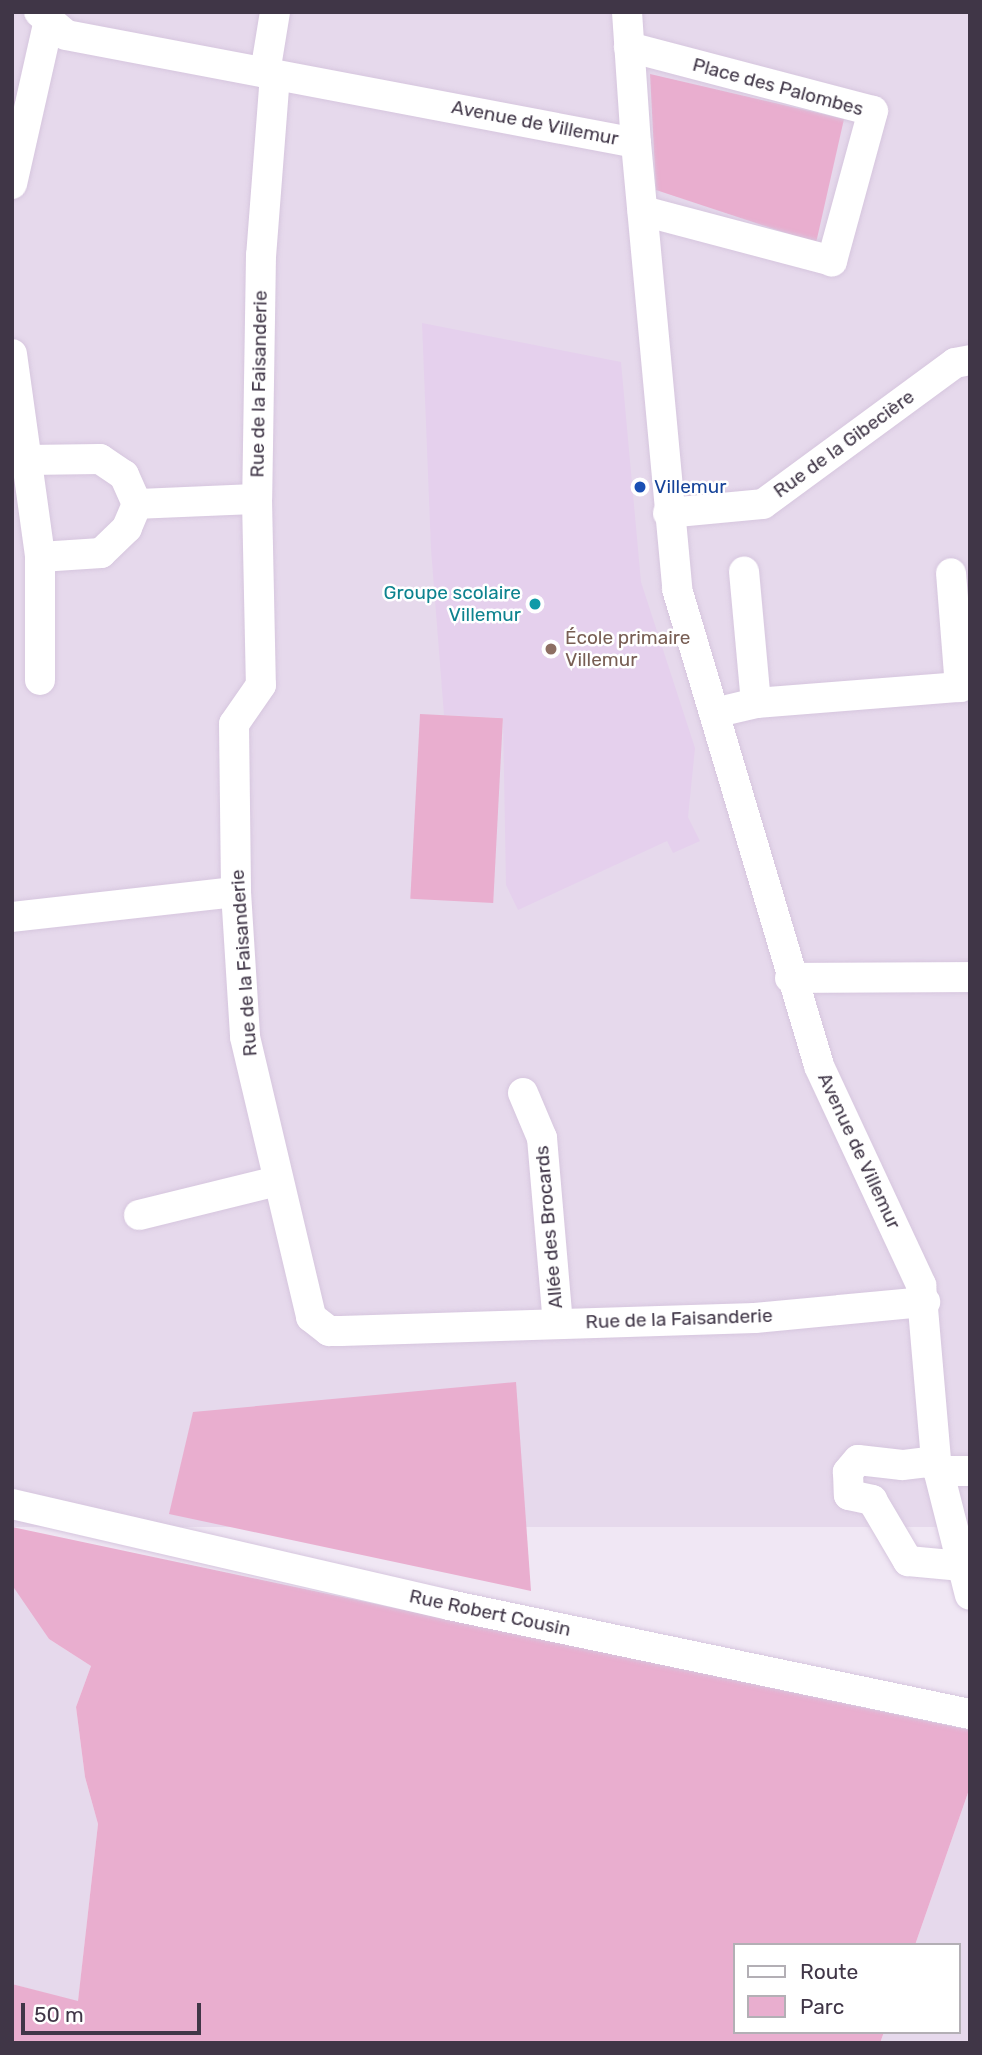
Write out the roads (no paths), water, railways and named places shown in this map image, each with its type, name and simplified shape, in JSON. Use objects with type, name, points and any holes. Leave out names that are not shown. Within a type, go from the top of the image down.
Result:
[{"type":"street","name":"Rue de la Faisanderie","points":[[275,12],[261,255],[257,499],[261,685],[234,724],[236,892],[245,1037],[307,1307],[317,1325],[341,1331],[755,1318],[925,1302]]},
{"type":"street","points":[[626,12],[636,143]]},
{"type":"street","name":"Avenue de Villemur","points":[[43,18],[66,35],[636,143],[677,589],[790,978],[819,1066],[921,1285],[925,1302],[937,1466],[970,1595]]},
{"type":"street","points":[[12,184],[43,18]]},
{"type":"street","name":"Place des Palombes","points":[[629,47],[873,111],[832,261],[643,211]]},
{"type":"street","points":[[12,354],[40,557],[40,680]]},
{"type":"street","name":"Rue de la Gibecière","points":[[668,513],[763,504],[955,363],[970,360]]},
{"type":"street","points":[[27,460],[100,459],[124,475],[136,504],[127,528],[101,553],[40,557]]},
{"type":"street","points":[[136,504],[257,499]]},
{"type":"street","points":[[744,572],[756,703]]},
{"type":"street","points":[[714,713],[756,703],[960,687],[951,573]]},
{"type":"street","points":[[12,917],[236,892]]},
{"type":"street","points":[[790,978],[970,977]]},
{"type":"street","name":"Allée des Brocards","points":[[523,1093],[542,1138],[558,1323]]},
{"type":"street","points":[[139,1215],[277,1181]]},
{"type":"street","points":[[962,1566],[908,1561],[872,1500],[849,1495],[848,1472],[858,1460],[970,1471]]},
{"type":"street","name":"Rue Robert Cousin","points":[[12,1504],[449,1605],[970,1714]]},
{"type":"place","name":"Villemur","points":[[640,487]]},
{"type":"place","name":"Groupe scolaire Villemur","points":[[535,604]]},
{"type":"place","name":"École primaire Villemur","points":[[551,649]]}]
